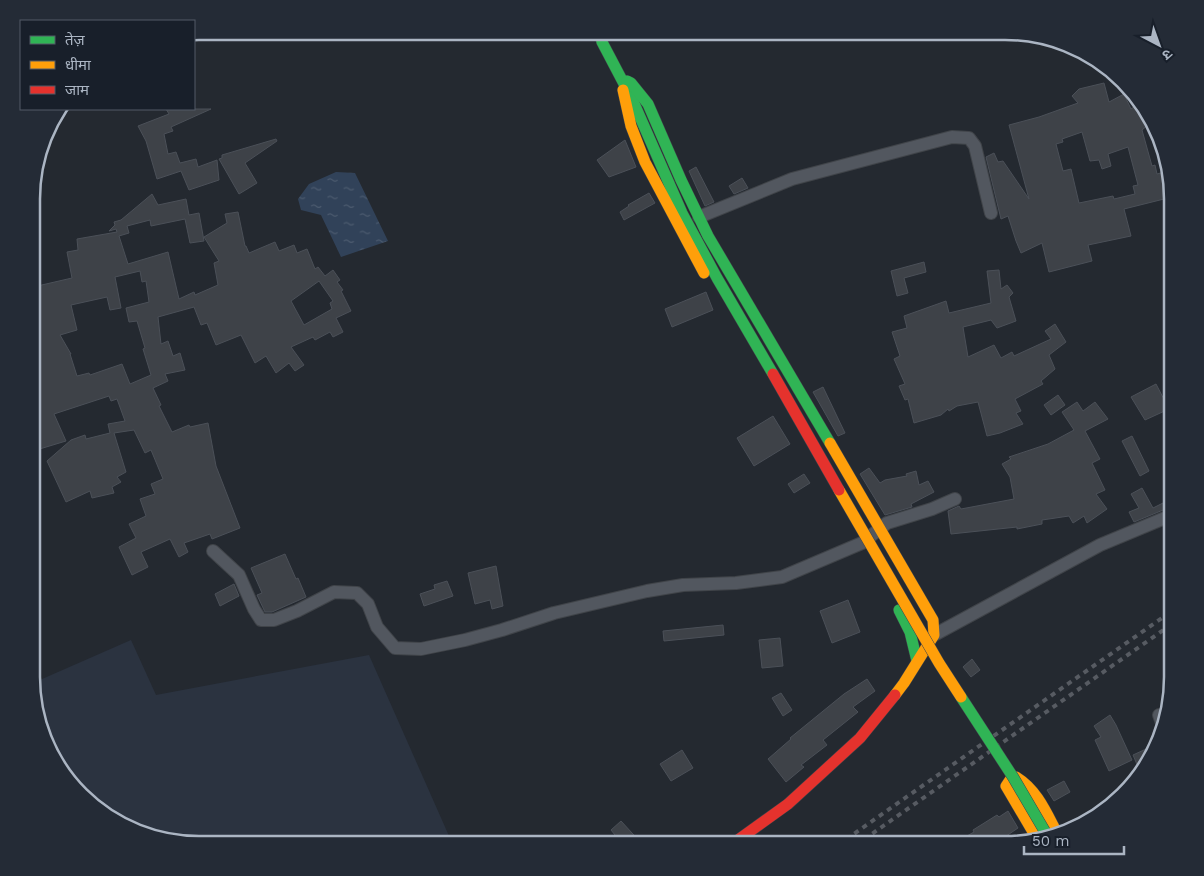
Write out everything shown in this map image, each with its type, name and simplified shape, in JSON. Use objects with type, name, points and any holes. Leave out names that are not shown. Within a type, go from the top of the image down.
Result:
[{"type":"main road","points":[[602,40],[634,102],[682,213],[717,278],[939,663],[1014,777],[1045,831]]},
{"type":"main road","points":[[621,78],[631,83],[648,104],[708,236],[933,620],[934,635],[904,683],[860,738],[788,804],[744,836]]},
{"type":"main road","points":[[621,78],[624,100],[631,126],[645,162],[696,259],[886,584],[910,632],[917,661]]},
{"type":"main road","points":[[1034,833],[1006,786],[1010,780],[1016,777],[1034,793],[1055,828]]},
{"type":"street","points":[[699,217],[792,179],[952,136],[969,138],[975,146],[991,213]]},
{"type":"street","points":[[213,551],[239,575],[261,620],[274,620],[297,612],[334,592],[357,593],[368,604],[377,627],[395,648],[421,649],[502,630],[554,613],[647,591],[683,584],[736,583],[782,577],[862,543],[887,523],[932,509],[955,499]]},
{"type":"street","points":[[934,635],[1100,545],[1164,518]]},
{"type":"shaded area","points":[[131,640],[156,695],[369,655],[449,836],[189,836],[148,828],[129,820],[102,803],[73,774],[52,738],[45,718],[40,680]]},
{"type":"water","points":[[336,172],[355,173],[388,241],[341,257],[321,215],[301,210],[298,199],[309,184]]},
{"type":"building","points":[[1104,83],[1109,102],[1124,95],[1131,109],[1134,107],[1146,126],[1142,130],[1152,166],[1155,165],[1157,174],[1162,173],[1164,199],[1124,209],[1131,236],[1088,245],[1092,261],[1049,272],[1042,243],[1021,253],[1008,216],[1001,219],[986,157],[994,153],[998,162],[1003,161],[1029,199],[1009,125],[1078,103],[1072,96],[1079,89]],"holes":[[[1082,132],[1090,161],[1099,160],[1102,169],[1111,166],[1108,154],[1128,147],[1138,185],[1133,186],[1135,194],[1114,199],[1113,196],[1079,203],[1071,169],[1063,171],[1056,144],[1063,142],[1062,139]]]},
{"type":"building","points":[[211,109],[171,127],[173,131],[164,134],[168,154],[176,152],[180,163],[196,159],[198,167],[217,160],[219,180],[189,190],[181,171],[157,179],[146,141],[138,126],[169,114],[167,110]]},
{"type":"building","points":[[276,139],[277,141],[245,163],[257,183],[239,194],[219,159],[222,158],[222,155]]},
{"type":"building","points":[[625,140],[636,167],[609,177],[597,160]]},
{"type":"building","points":[[696,167],[714,202],[705,206],[689,171]]},
{"type":"building","points":[[742,178],[748,188],[734,194],[729,186]]},
{"type":"building","points":[[649,193],[655,203],[624,220],[620,212]]},
{"type":"building","points":[[152,194],[158,205],[186,199],[189,215],[199,213],[204,241],[190,243],[185,219],[151,226],[150,220],[127,226],[129,233],[119,236],[128,264],[168,252],[179,299],[194,292],[195,295],[218,285],[214,263],[219,261],[204,237],[227,223],[225,214],[238,212],[245,246],[249,253],[275,242],[279,251],[294,245],[297,253],[307,249],[315,269],[318,267],[325,276],[333,270],[340,280],[337,282],[343,290],[341,291],[351,311],[336,318],[343,332],[333,337],[330,332],[315,340],[313,337],[291,347],[304,365],[295,371],[289,363],[276,373],[266,356],[255,363],[241,335],[216,345],[207,323],[201,325],[194,307],[158,317],[161,344],[168,341],[173,356],[180,353],[185,370],[165,374],[168,381],[153,388],[161,405],[159,406],[172,432],[189,425],[190,427],[208,423],[216,466],[240,528],[212,539],[210,534],[184,543],[188,552],[179,557],[170,539],[141,552],[148,567],[132,575],[119,547],[136,538],[129,524],[146,516],[140,499],[155,494],[151,484],[163,479],[151,450],[145,453],[134,430],[114,433],[126,472],[117,477],[121,482],[112,487],[114,493],[92,498],[90,491],[66,502],[47,461],[71,440],[85,435],[86,439],[110,433],[108,424],[125,421],[117,399],[111,401],[109,396],[54,414],[66,441],[40,449],[40,285],[72,278],[67,252],[78,250],[77,239],[117,232],[116,229],[109,231],[115,225],[114,222],[121,220]],"holes":[[[140,271],[142,282],[146,281],[149,302],[126,308],[129,322],[137,321],[151,375],[130,384],[122,364],[90,375],[89,373],[77,376],[71,354],[60,335],[77,330],[71,305],[107,297],[110,310],[121,308],[115,277]],[[319,281],[333,301],[330,303],[332,309],[304,325],[291,301]]]},
{"type":"building","points":[[924,262],[926,272],[904,278],[908,293],[897,296],[891,271]]},
{"type":"building","points":[[999,270],[1001,289],[1007,285],[1013,293],[1009,297],[1016,321],[997,328],[991,320],[963,327],[968,357],[994,345],[1001,358],[1012,352],[1014,356],[1051,339],[1045,331],[1055,324],[1066,342],[1049,355],[1055,369],[1041,381],[1043,384],[1015,399],[1021,411],[1016,413],[1023,424],[1000,433],[987,436],[978,402],[957,406],[949,411],[948,409],[941,415],[914,423],[908,399],[905,400],[899,386],[905,384],[894,359],[900,356],[892,332],[907,328],[904,316],[946,301],[949,313],[991,303],[987,271]]},
{"type":"building","points":[[706,292],[713,310],[672,327],[665,309]]},
{"type":"building","points":[[1156,384],[1164,399],[1164,411],[1145,420],[1131,397]]},
{"type":"building","points":[[823,387],[845,433],[838,436],[813,392]]},
{"type":"building","points":[[1058,395],[1065,405],[1051,415],[1044,405]]},
{"type":"building","points":[[1077,402],[1083,411],[1095,402],[1108,419],[1085,431],[1100,459],[1092,463],[1105,490],[1096,494],[1107,509],[1087,523],[1084,516],[1073,523],[1069,516],[1042,520],[1042,524],[1017,529],[1017,527],[951,534],[948,511],[959,506],[961,509],[1014,499],[1010,477],[1002,464],[1011,459],[1009,457],[1048,444],[1074,430],[1062,412]]},
{"type":"building","points":[[773,416],[790,444],[754,466],[737,438]]},
{"type":"building","points":[[1132,436],[1149,471],[1140,476],[1122,441]]},
{"type":"building","points":[[869,468],[880,483],[885,480],[907,476],[906,474],[916,471],[919,485],[928,481],[934,492],[911,504],[912,507],[885,515],[860,474]]},
{"type":"building","points":[[804,474],[810,483],[794,493],[788,484]]},
{"type":"building","points":[[1142,488],[1153,508],[1164,502],[1164,510],[1134,522],[1129,512],[1139,508],[1131,494]]},
{"type":"building","points":[[285,554],[306,597],[272,612],[265,612],[257,595],[262,593],[251,568]]},
{"type":"building","points":[[496,566],[503,606],[492,609],[490,600],[475,604],[468,573]]},
{"type":"building","points":[[447,581],[453,596],[424,606],[420,594],[435,589],[434,585]]},
{"type":"building","points":[[234,584],[239,596],[220,606],[215,594]]},
{"type":"building","points":[[848,600],[860,632],[832,643],[820,611]]},
{"type":"building","points":[[723,625],[724,635],[664,641],[663,631]]},
{"type":"building","points":[[780,638],[783,666],[762,668],[759,640]]},
{"type":"building","points":[[972,659],[980,670],[971,677],[963,667]]},
{"type":"building","points":[[867,679],[875,691],[853,707],[858,712],[823,740],[827,745],[801,765],[804,767],[786,782],[768,759],[790,738],[844,694]]},
{"type":"building","points":[[781,693],[792,710],[783,716],[772,698]]},
{"type":"building","points":[[1110,715],[1132,760],[1109,771],[1095,740],[1101,737],[1094,726]]},
{"type":"building","points":[[1147,749],[1137,765],[1133,755]]},
{"type":"building","points":[[682,750],[693,768],[671,781],[660,764]]},
{"type":"building","points":[[1064,781],[1070,792],[1054,801],[1047,790]]},
{"type":"building","points":[[1008,811],[1018,828],[1006,836],[967,836],[997,815],[999,817]]},
{"type":"building","points":[[621,821],[635,836],[614,836],[611,830]]},
{"type":"railway","points":[[851,836],[1164,617]]},
{"type":"railway","points":[[869,836],[1164,630]]},
{"type":"traffic: fast","points":[[602,40],[633,101],[682,213],[717,278],[773,374]]},
{"type":"traffic: fast","points":[[627,81],[631,83],[648,104],[708,236],[830,443]]},
{"type":"traffic: fast","points":[[899,610],[910,632],[917,661]]},
{"type":"traffic: fast","points":[[961,697],[1013,777],[1045,831]]},
{"type":"traffic: slow","points":[[623,90],[631,126],[645,162],[704,273]]},
{"type":"traffic: slow","points":[[830,443],[933,620],[934,635],[895,695]]},
{"type":"traffic: slow","points":[[839,490],[939,663],[961,697]]},
{"type":"traffic: slow","points":[[1034,833],[1006,786],[1010,780],[1016,777],[1030,788],[1045,809],[1055,828]]},
{"type":"traffic: jam","points":[[773,374],[839,490]]},
{"type":"traffic: jam","points":[[744,836],[788,804],[860,738],[895,695]]}]
